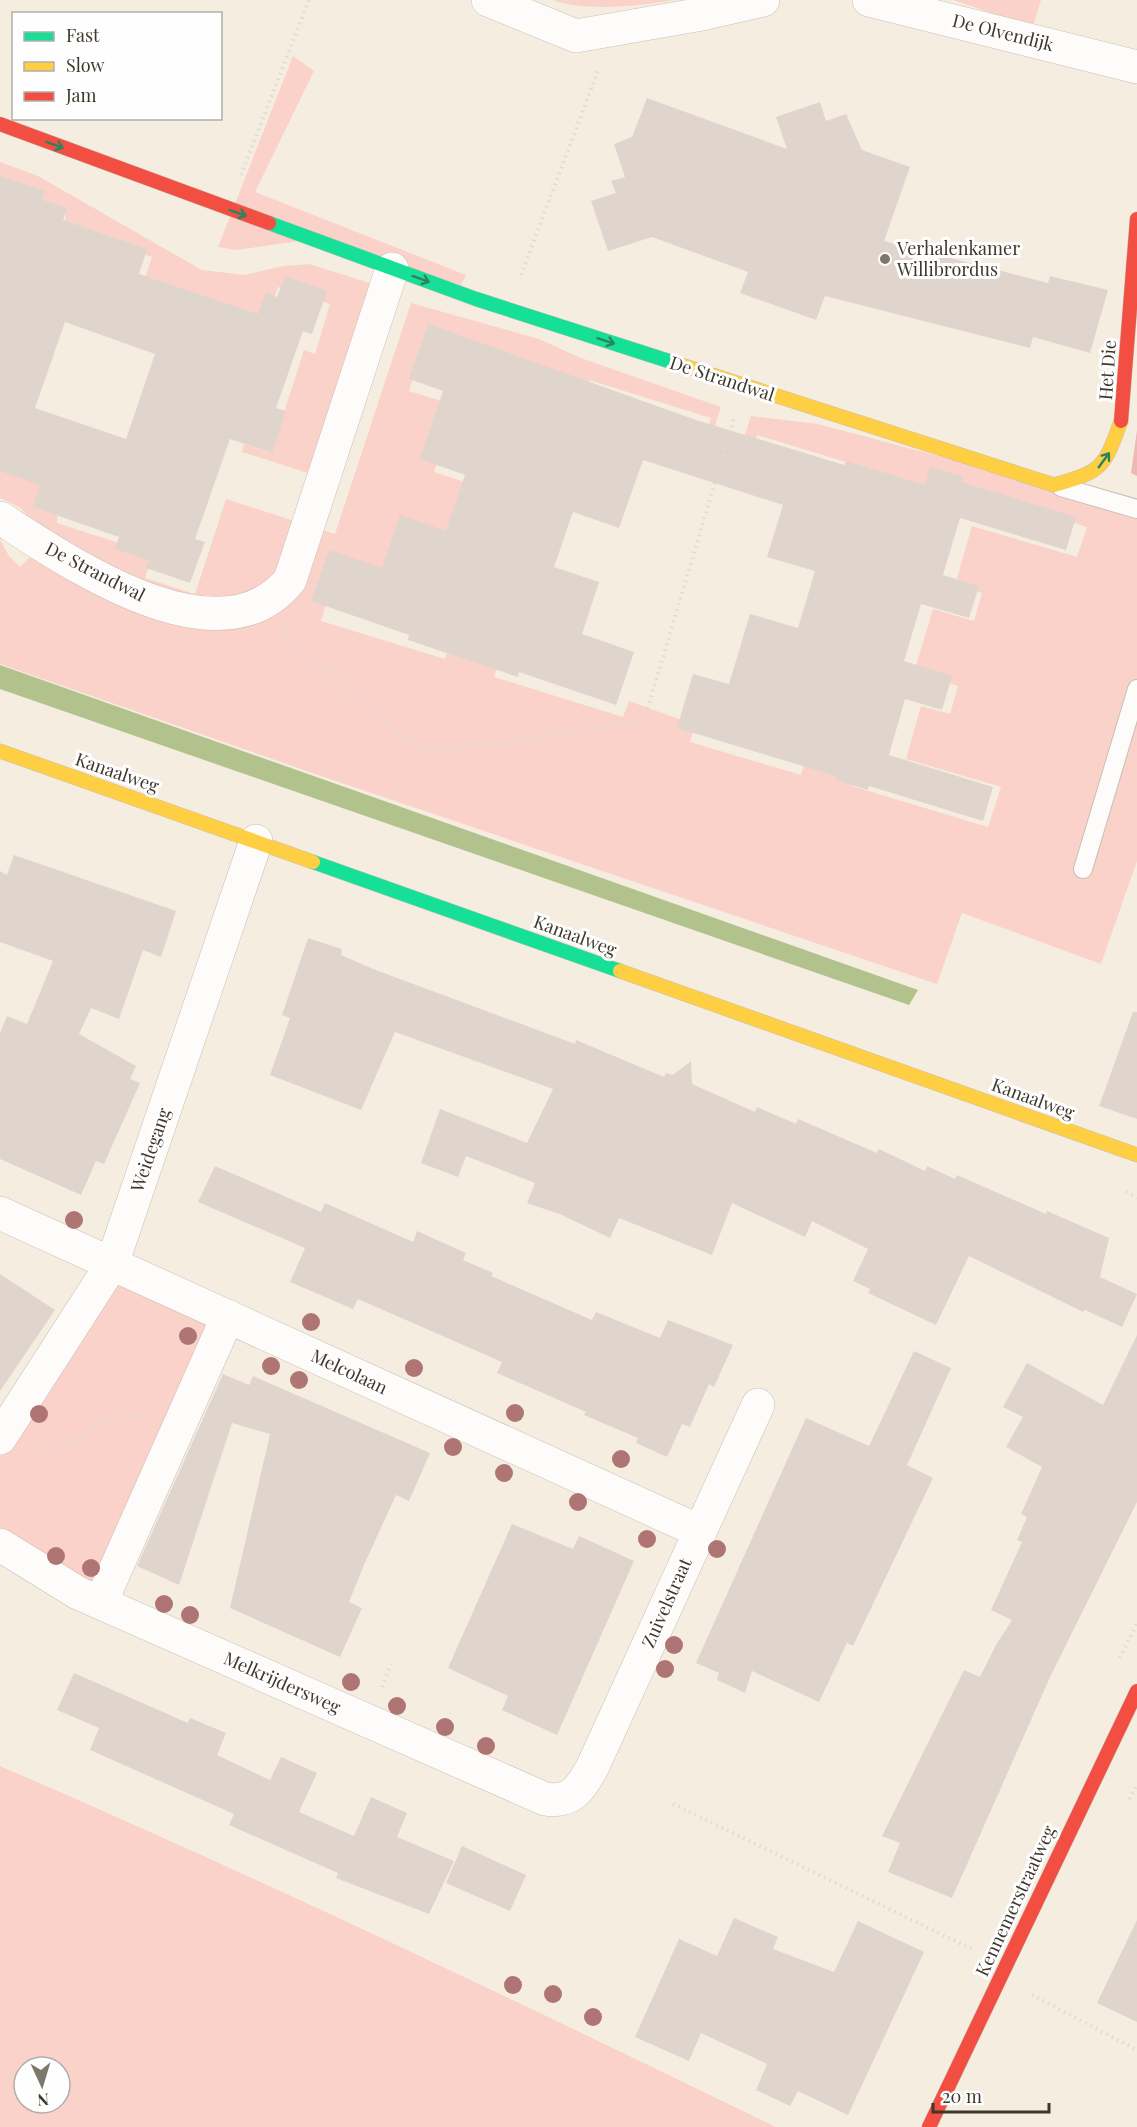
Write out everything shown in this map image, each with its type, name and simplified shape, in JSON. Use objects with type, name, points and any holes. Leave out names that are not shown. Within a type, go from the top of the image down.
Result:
[{"type":"street","points":[[488,0],[576,36],[702,14],[763,0]]},
{"type":"street","name":"De Olvendijk","points":[[869,0],[1137,67]]},
{"type":"street","name":"De Strandwal","points":[[0,124],[227,209],[508,309],[1054,485]]},
{"type":"street","name":"Het Die","points":[[1054,485],[1090,475],[1107,459],[1123,415],[1137,219]]},
{"type":"street","points":[[258,608],[290,580],[392,269]]},
{"type":"street","name":"De Strandwal","points":[[0,518],[69,563],[142,599],[181,609],[212,612],[258,608]]},
{"type":"street","name":"Kanaalweg","points":[[0,752],[1137,1155]]},
{"type":"street","name":"Weidegang","points":[[3,1433],[112,1264],[256,841]]},
{"type":"street","name":"Melcolaan","points":[[0,1213],[699,1531]]},
{"type":"street","points":[[101,1602],[228,1316]]},
{"type":"street","name":"Zuivelstraat","points":[[571,1797],[580,1790],[592,1768],[758,1405]]},
{"type":"street","name":"Melkrijdersweg","points":[[0,1545],[78,1593],[544,1799],[556,1801],[571,1797]]},
{"type":"street","name":"Kennemerstraatweg","points":[[929,2127],[1137,1691]]},
{"type":"lane","points":[[1054,485],[1137,509]]},
{"type":"lane","points":[[1083,869],[1137,689]]},
{"type":"path","points":[[227,209],[309,0]]},
{"type":"path","points":[[508,309],[614,29]]},
{"type":"path","points":[[258,608],[399,737],[431,749],[507,742],[644,721],[744,386]]},
{"type":"path","points":[[3,1433],[45,1446],[68,1442],[94,1425],[123,1414],[140,1414],[178,1428]]},
{"type":"path","points":[[673,1804],[977,1952]]},
{"type":"path","points":[[1032,1995],[1137,2050]]},
{"type":"shaded area","points":[[553,0],[674,0],[630,6],[596,7],[566,4]]},
{"type":"shaded area","points":[[953,0],[1041,0],[1033,27]]},
{"type":"shaded area","points":[[293,56],[314,71],[255,192],[466,275],[461,285],[314,239],[236,250],[218,247]]},
{"type":"shaded area","points":[[0,162],[38,176],[202,270],[245,275],[283,266],[309,264],[376,285],[317,476],[242,452],[244,444],[271,453],[304,350],[315,354],[330,304],[278,287],[267,318],[145,278],[152,257],[63,228],[66,215],[7,196],[0,216]]},
{"type":"shaded area","points":[[411,303],[539,339],[581,358],[721,407],[709,444],[704,443],[711,418],[589,380],[569,442],[427,333],[409,391],[445,402],[445,438],[434,472],[480,487],[418,614],[340,558],[321,621],[445,659],[460,612],[509,627],[494,677],[623,717],[629,701],[695,725],[690,742],[801,775],[823,702],[872,717],[852,786],[988,827],[1001,787],[906,759],[921,706],[950,714],[958,686],[914,672],[933,609],[974,621],[982,593],[955,585],[972,526],[1077,557],[1087,527],[944,484],[925,547],[885,474],[757,435],[748,461],[737,459],[751,416],[818,424],[1137,509],[1137,861],[1101,964],[962,913],[937,984],[321,776],[0,664],[0,540],[9,556],[20,567],[31,556],[43,535],[21,508],[0,498],[0,464],[61,484],[57,523],[153,554],[145,578],[195,594],[226,499],[335,534]]},
{"type":"shaded area","points":[[1137,430],[1137,476],[1131,473]]},
{"type":"shaded area","points":[[0,665],[918,990],[909,1005],[0,689]]},
{"type":"shaded area","points":[[109,1281],[218,1328],[103,1588],[0,1536],[0,1445]]},
{"type":"shaded area","points":[[0,1766],[196,1852],[390,1942],[776,2127],[0,2127]]},
{"type":"building","points":[[647,98],[787,149],[776,117],[820,102],[826,121],[846,114],[862,150],[910,167],[884,241],[1048,283],[1050,276],[1108,290],[1090,353],[1033,337],[1030,348],[825,296],[816,320],[740,293],[748,272],[652,237],[608,251],[591,201],[616,193],[611,181],[625,177],[614,144],[632,137]]},
{"type":"building","points":[[0,176],[45,191],[42,200],[67,208],[63,220],[147,249],[139,274],[258,314],[266,292],[277,297],[285,276],[327,291],[312,334],[303,331],[276,408],[286,411],[272,453],[230,439],[195,539],[205,542],[190,583],[146,568],[149,560],[115,549],[119,537],[33,507],[40,485],[0,471]],"holes":[[[65,322],[155,354],[126,439],[35,408]]]},
{"type":"building","points":[[428,324],[696,420],[844,465],[846,461],[925,485],[930,467],[963,477],[961,482],[1076,517],[1066,550],[960,518],[943,575],[979,586],[969,618],[921,604],[904,661],[952,676],[942,710],[905,699],[889,755],[993,787],[983,821],[869,786],[868,790],[835,780],[836,776],[677,728],[693,674],[729,684],[750,614],[798,628],[815,571],[767,557],[783,505],[643,460],[619,528],[573,512],[554,567],[599,582],[582,634],[634,652],[616,705],[519,672],[518,677],[408,640],[409,635],[311,601],[329,550],[382,568],[400,515],[446,531],[465,475],[420,459],[443,391],[409,379]]},
{"type":"building","points":[[14,855],[176,911],[161,957],[143,950],[119,1019],[91,1008],[79,1034],[136,1066],[130,1079],[140,1083],[104,1164],[96,1161],[81,1195],[0,1159],[0,1033],[7,1016],[27,1024],[53,961],[0,942],[0,871],[7,875]]},
{"type":"building","points":[[308,938],[342,949],[341,955],[373,969],[575,1044],[576,1040],[664,1077],[666,1073],[673,1075],[691,1061],[692,1084],[755,1112],[757,1107],[796,1124],[798,1119],[877,1153],[879,1149],[925,1171],[927,1166],[955,1179],[957,1175],[1046,1214],[1047,1211],[1109,1238],[1100,1277],[1137,1294],[1122,1327],[1085,1310],[1083,1312],[969,1256],[936,1325],[868,1293],[870,1289],[853,1281],[868,1249],[812,1221],[805,1237],[732,1203],[712,1255],[619,1218],[610,1238],[562,1215],[527,1203],[535,1183],[466,1156],[458,1177],[421,1163],[440,1109],[527,1143],[553,1089],[395,1032],[361,1110],[270,1075],[290,1018],[282,1015]]},
{"type":"building","points":[[1133,1012],[1137,1012],[1137,1119],[1099,1106]]},
{"type":"building","points":[[215,1166],[321,1212],[325,1203],[413,1242],[417,1231],[466,1253],[463,1260],[493,1273],[491,1276],[592,1320],[596,1312],[660,1338],[668,1320],[733,1345],[714,1387],[709,1384],[690,1427],[682,1424],[667,1457],[636,1443],[638,1438],[584,1415],[586,1412],[497,1373],[502,1362],[358,1299],[353,1309],[290,1282],[305,1248],[198,1202]]},
{"type":"building","points":[[0,1274],[55,1310],[0,1391]]},
{"type":"building","points":[[1137,1335],[1137,1502],[1051,1675],[952,1898],[888,1872],[900,1843],[882,1836],[964,1670],[980,1677],[1012,1620],[991,1610],[1022,1542],[1017,1540],[1027,1517],[1021,1514],[1042,1467],[1006,1447],[1023,1417],[1003,1407],[1027,1363],[1103,1405]]},
{"type":"building","points":[[914,1351],[951,1368],[907,1465],[933,1478],[853,1646],[847,1643],[819,1702],[752,1671],[745,1693],[717,1680],[719,1673],[696,1663],[806,1418],[869,1446]]},
{"type":"building","points":[[223,1374],[249,1385],[253,1376],[430,1453],[409,1501],[396,1495],[364,1565],[349,1602],[362,1608],[340,1657],[230,1608],[270,1434],[232,1423],[179,1585],[137,1566]]},
{"type":"building","points":[[512,1524],[573,1549],[579,1536],[634,1561],[557,1735],[502,1710],[508,1696],[448,1668]]},
{"type":"building","points":[[74,1673],[188,1723],[190,1718],[226,1733],[217,1755],[270,1780],[281,1757],[317,1773],[299,1812],[354,1836],[371,1797],[407,1813],[397,1837],[454,1861],[429,1914],[336,1878],[338,1873],[229,1825],[234,1814],[90,1750],[99,1728],[57,1710]]},
{"type":"building","points":[[462,1846],[526,1875],[510,1911],[446,1883]]},
{"type":"building","points":[[734,1918],[778,1937],[773,1949],[834,1972],[858,1921],[924,1952],[848,2115],[798,2091],[790,2106],[756,2090],[767,2064],[701,2033],[689,2061],[635,2037],[679,1939],[717,1956]]},
{"type":"building","points":[[1137,1920],[1137,2022],[1097,2003]]},
{"type":"traffic: fast","points":[[269,223],[476,299],[678,364]]},
{"type":"traffic: fast","points":[[313,862],[620,971]]},
{"type":"traffic: slow","points":[[678,364],[1054,485],[1083,476],[1099,465],[1110,449],[1121,421]]},
{"type":"traffic: slow","points":[[0,751],[313,862]]},
{"type":"traffic: slow","points":[[620,971],[1137,1155]]},
{"type":"traffic: jam","points":[[0,124],[269,223]]},
{"type":"traffic: jam","points":[[1121,421],[1137,219]]},
{"type":"traffic: jam","points":[[929,2127],[1137,1691]]},
{"type":"place","name":"Verhalenkamer Willibrordus","points":[[885,259]]}]
